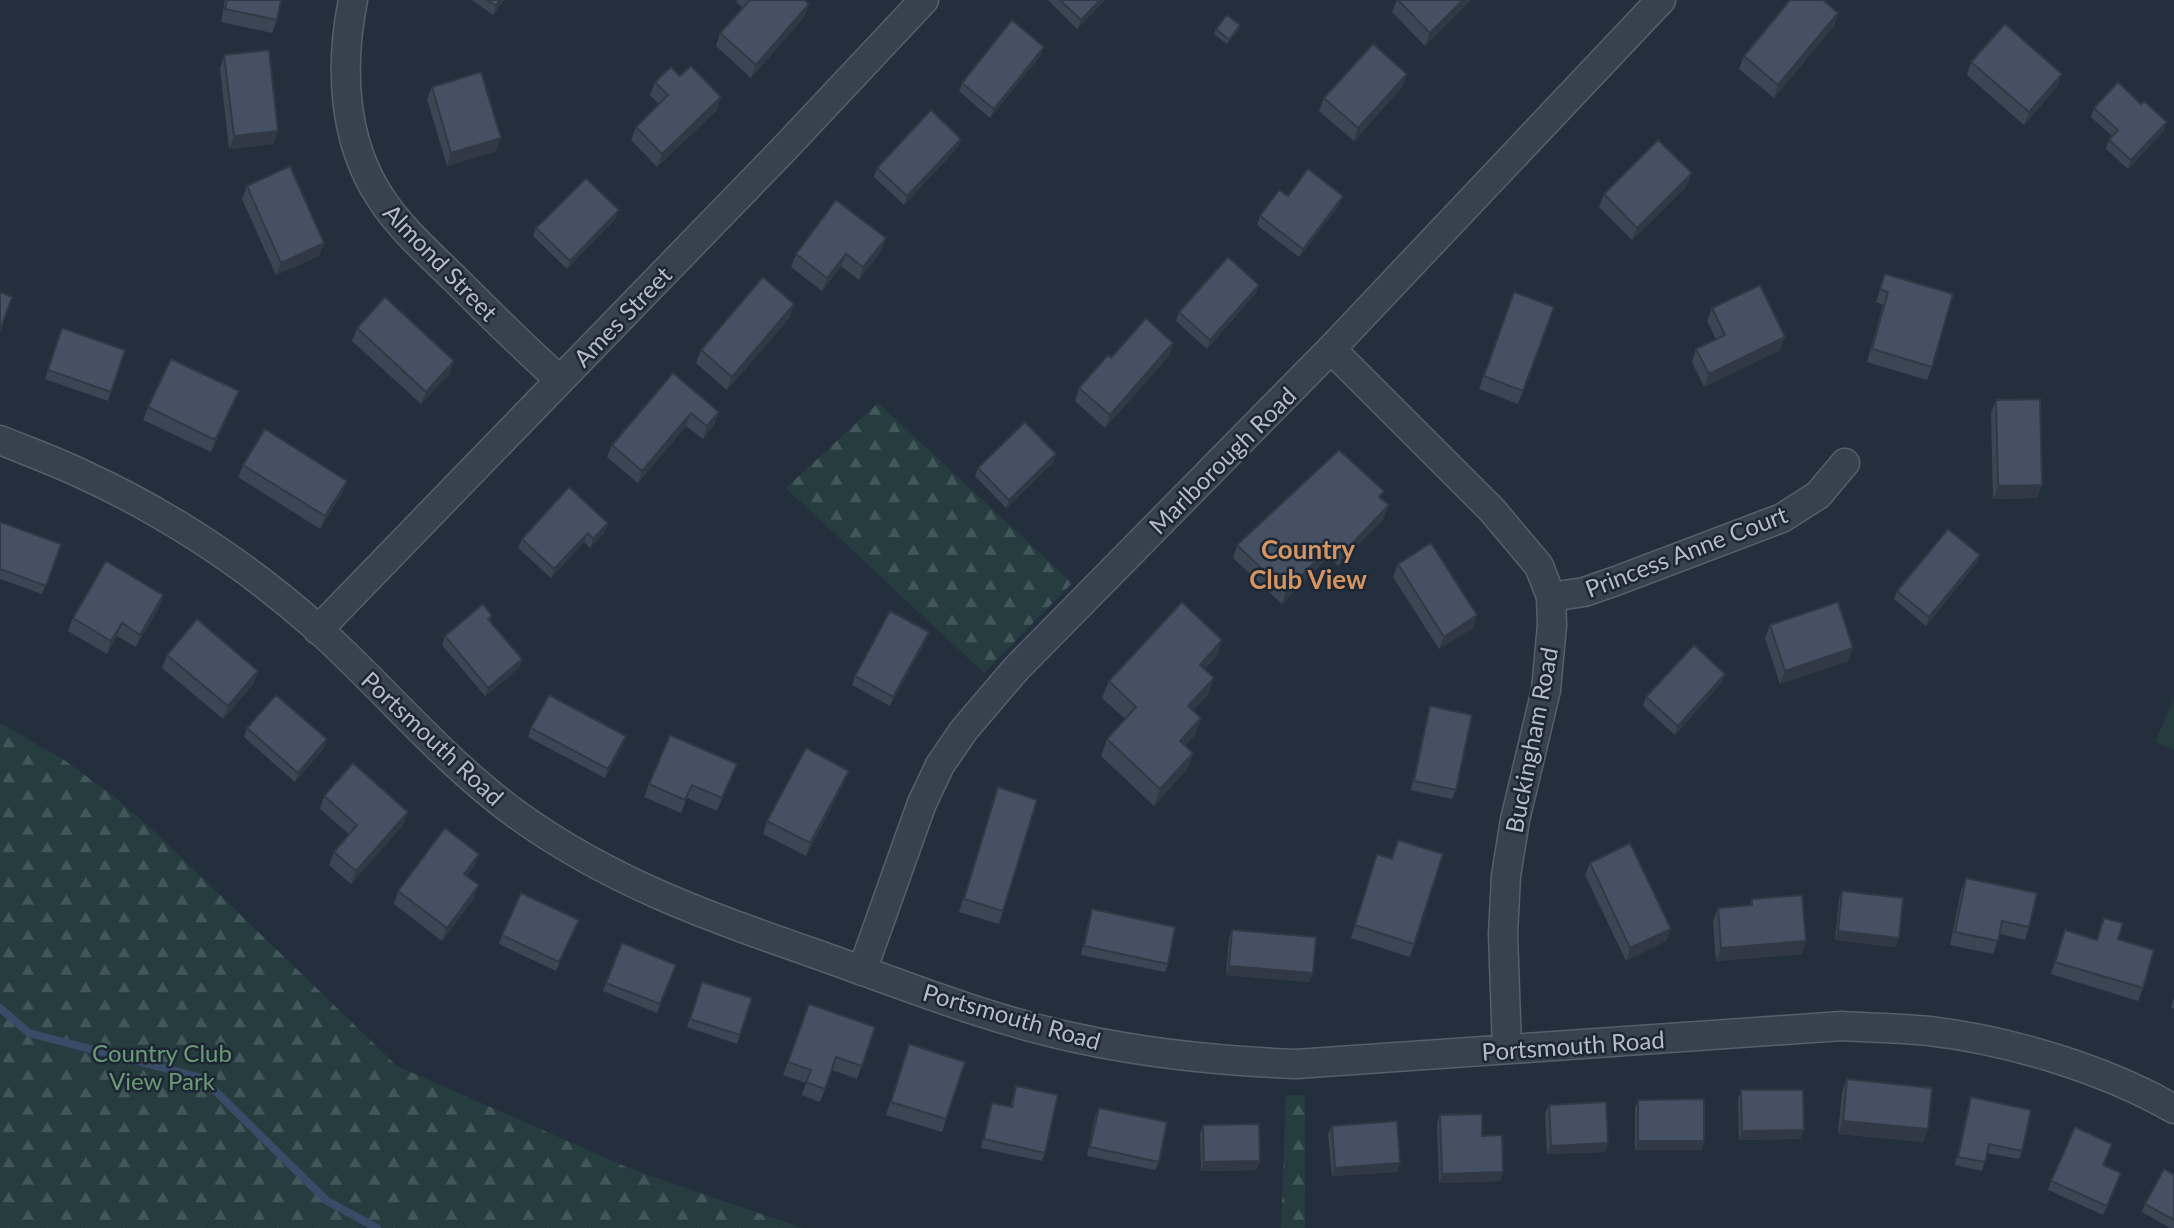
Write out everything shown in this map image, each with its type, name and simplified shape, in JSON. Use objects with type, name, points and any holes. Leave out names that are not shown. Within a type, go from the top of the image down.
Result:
[{"type":"street","name":"Almond Street","points":[[353,0],[348,28],[345,85],[355,139],[379,196],[408,233],[560,380]]},
{"type":"street","name":"Ames Street","points":[[318,630],[785,148],[924,0]]},
{"type":"street","name":"Marlborough Road","points":[[862,971],[922,803],[940,765],[964,730],[1017,669],[1331,349],[1661,0]]},
{"type":"street","name":"Buckingham Road","points":[[1331,349],[1492,510],[1539,566],[1550,597],[1552,625],[1546,690],[1515,820],[1506,876],[1503,934],[1507,1049]]},
{"type":"street","name":"Portsmouth Road","points":[[0,440],[104,484],[201,538],[273,590],[318,630],[465,774],[515,813],[571,851],[632,884],[693,911],[986,1013],[1072,1038],[1164,1055],[1236,1062],[1308,1064],[1842,1027],[1929,1031],[2019,1047],[2093,1072],[2174,1109]]},
{"type":"street","name":"Princess Anne Court","points":[[1550,597],[1584,592],[1782,518],[1818,495],[1845,463]]},
{"type":"green space","points":[[878,403],[1072,583],[984,673],[786,488]]},
{"type":"green space","points":[[2174,699],[2174,750],[2155,742]]},
{"type":"green space","name":"Country Club View Park","points":[[0,723],[64,760],[112,795],[156,833],[397,1066],[631,1169],[802,1228],[0,1228]]},
{"type":"green space","points":[[1286,1095],[1305,1095],[1305,1228],[1281,1228]]},
{"type":"building","points":[[227,0],[281,0],[277,20],[225,9]]},
{"type":"building","points":[[487,0],[500,0],[496,6]]},
{"type":"building","points":[[750,0],[804,0],[809,4],[756,65],[720,33]]},
{"type":"building","points":[[1060,0],[1100,0],[1081,20]]},
{"type":"building","points":[[1398,0],[1463,0],[1430,33]]},
{"type":"building","points":[[1790,0],[1823,0],[1838,13],[1778,85],[1744,56]]},
{"type":"building","points":[[1227,15],[1240,25],[1229,40],[1216,29]]},
{"type":"building","points":[[1012,20],[1044,47],[994,109],[962,83]]},
{"type":"building","points":[[2005,24],[2062,74],[2029,112],[1971,62]]},
{"type":"building","points":[[1373,44],[1407,74],[1358,128],[1324,98]]},
{"type":"building","points":[[269,50],[278,131],[234,136],[224,55]]},
{"type":"building","points":[[691,66],[721,97],[662,154],[636,127],[668,95],[655,82],[671,67],[680,76]]},
{"type":"building","points":[[481,72],[501,138],[451,153],[432,87]]},
{"type":"building","points":[[2118,82],[2141,104],[2144,101],[2167,122],[2131,160],[2109,140],[2118,130],[2094,108]]},
{"type":"building","points":[[931,110],[961,139],[907,196],[877,168]]},
{"type":"building","points":[[1658,140],[1692,173],[1637,228],[1604,194]]},
{"type":"building","points":[[290,166],[324,243],[281,263],[247,186]]},
{"type":"building","points":[[1308,169],[1343,196],[1303,249],[1260,216],[1279,190],[1288,196]]},
{"type":"building","points":[[586,178],[619,210],[570,261],[536,228]]},
{"type":"building","points":[[836,200],[886,238],[863,267],[846,254],[827,278],[796,254]]},
{"type":"building","points":[[1228,257],[1259,285],[1210,340],[1179,312]]},
{"type":"building","points":[[1885,274],[1953,294],[1932,367],[1872,349],[1888,292],[1880,289]]},
{"type":"building","points":[[763,277],[794,304],[732,377],[701,350]]},
{"type":"building","points":[[1760,285],[1785,337],[1709,374],[1696,349],[1725,335],[1712,308]]},
{"type":"building","points":[[0,292],[12,297],[0,330]]},
{"type":"building","points":[[1514,292],[1554,307],[1523,391],[1484,376]]},
{"type":"building","points":[[385,297],[454,361],[426,392],[357,328]]},
{"type":"building","points":[[1146,318],[1173,343],[1110,415],[1079,388],[1108,355],[1111,358]]},
{"type":"building","points":[[62,328],[125,350],[111,392],[48,370]]},
{"type":"building","points":[[171,359],[239,391],[215,440],[148,407]]},
{"type":"building","points":[[673,373],[719,412],[707,426],[691,413],[642,471],[612,445]]},
{"type":"building","points":[[2040,399],[2042,485],[1998,486],[1996,400]]},
{"type":"building","points":[[1025,422],[1056,454],[1009,500],[978,468]]},
{"type":"building","points":[[265,429],[347,481],[325,516],[243,465]]},
{"type":"building","points":[[1339,450],[1384,491],[1379,497],[1389,505],[1343,553],[1333,543],[1286,592],[1237,545]]},
{"type":"building","points":[[569,487],[608,523],[593,539],[588,533],[554,569],[522,539]]},
{"type":"building","points":[[0,522],[61,544],[46,586],[0,569]]},
{"type":"building","points":[[1948,529],[1980,555],[1929,617],[1897,591]]},
{"type":"building","points":[[1431,543],[1477,615],[1444,637],[1398,564]]},
{"type":"building","points":[[106,561],[163,595],[140,635],[122,623],[111,641],[73,618]]},
{"type":"building","points":[[1182,602],[1222,640],[1200,665],[1214,678],[1188,706],[1201,718],[1180,741],[1193,753],[1160,789],[1107,739],[1136,707],[1109,681]]},
{"type":"building","points":[[1838,602],[1853,648],[1785,671],[1770,625]]},
{"type":"building","points":[[483,604],[492,616],[488,619],[522,659],[488,688],[445,636]]},
{"type":"building","points":[[890,611],[929,632],[893,697],[855,676]]},
{"type":"building","points":[[197,619],[258,671],[228,706],[167,655]]},
{"type":"building","points":[[1694,645],[1725,674],[1678,726],[1646,697]]},
{"type":"building","points":[[276,695],[327,739],[298,773],[247,728]]},
{"type":"building","points":[[549,695],[626,736],[608,769],[531,728]]},
{"type":"building","points":[[1430,706],[1472,715],[1456,790],[1414,781]]},
{"type":"building","points":[[670,735],[737,764],[722,798],[692,785],[685,800],[649,784]]},
{"type":"building","points":[[806,748],[849,771],[810,843],[767,821]]},
{"type":"building","points":[[353,763],[408,812],[356,871],[334,852],[357,825],[324,796]]},
{"type":"building","points":[[998,787],[1037,800],[1003,911],[964,899]]},
{"type":"building","points":[[445,828],[479,854],[464,874],[479,885],[447,928],[398,891]]},
{"type":"building","points":[[1398,840],[1443,854],[1414,944],[1355,925],[1377,854],[1392,859]]},
{"type":"building","points":[[1630,843],[1671,929],[1630,948],[1590,863]]},
{"type":"building","points":[[1966,878],[2037,893],[2029,927],[2002,921],[1998,941],[1955,932]]},
{"type":"building","points":[[1842,891],[1903,898],[1899,938],[1838,931]]},
{"type":"building","points":[[521,893],[579,920],[559,962],[502,935]]},
{"type":"building","points":[[1802,895],[1806,941],[1721,948],[1718,908],[1752,905],[1752,899]]},
{"type":"building","points":[[1092,909],[1175,927],[1168,964],[1084,946]]},
{"type":"building","points":[[2104,918],[2123,923],[2118,939],[2154,950],[2143,988],[2055,962],[2065,930],[2097,940]]},
{"type":"building","points":[[1232,930],[1316,937],[1313,973],[1229,966]]},
{"type":"building","points":[[622,943],[676,965],[660,1004],[606,983]]},
{"type":"building","points":[[702,982],[752,998],[740,1035],[690,1019]]},
{"type":"building","points":[[809,1004],[875,1027],[862,1066],[836,1057],[825,1089],[806,1082],[811,1070],[788,1062]]},
{"type":"building","points":[[909,1044],[965,1062],[946,1119],[891,1102]]},
{"type":"building","points":[[1847,1079],[1932,1088],[1928,1129],[1843,1121]]},
{"type":"building","points":[[1016,1086],[1058,1095],[1045,1153],[984,1139],[992,1103],[1012,1107]]},
{"type":"building","points":[[1741,1090],[1803,1090],[1804,1130],[1742,1131]]},
{"type":"building","points":[[1971,1097],[2031,1110],[2022,1151],[1989,1144],[1985,1162],[1958,1157]]},
{"type":"building","points":[[1704,1099],[1704,1141],[1638,1141],[1638,1100]]},
{"type":"building","points":[[1606,1102],[1608,1143],[1551,1146],[1549,1105]]},
{"type":"building","points":[[1099,1108],[1167,1122],[1159,1162],[1090,1147]]},
{"type":"building","points":[[1482,1114],[1482,1136],[1502,1135],[1503,1172],[1442,1174],[1440,1115]]},
{"type":"building","points":[[1397,1121],[1400,1163],[1335,1168],[1332,1126]]},
{"type":"building","points":[[1259,1124],[1260,1161],[1204,1162],[1203,1125]]},
{"type":"building","points":[[2075,1127],[2112,1144],[2103,1165],[2121,1173],[2107,1206],[2051,1181]]},
{"type":"building","points":[[2164,1169],[2174,1175],[2174,1220],[2145,1204]]},
{"type":"waterway","points":[[0,1008],[29,1033],[202,1078],[327,1201],[377,1228]]},
{"type":"district","name":"Country Club View","points":[[1308,564]]}]
